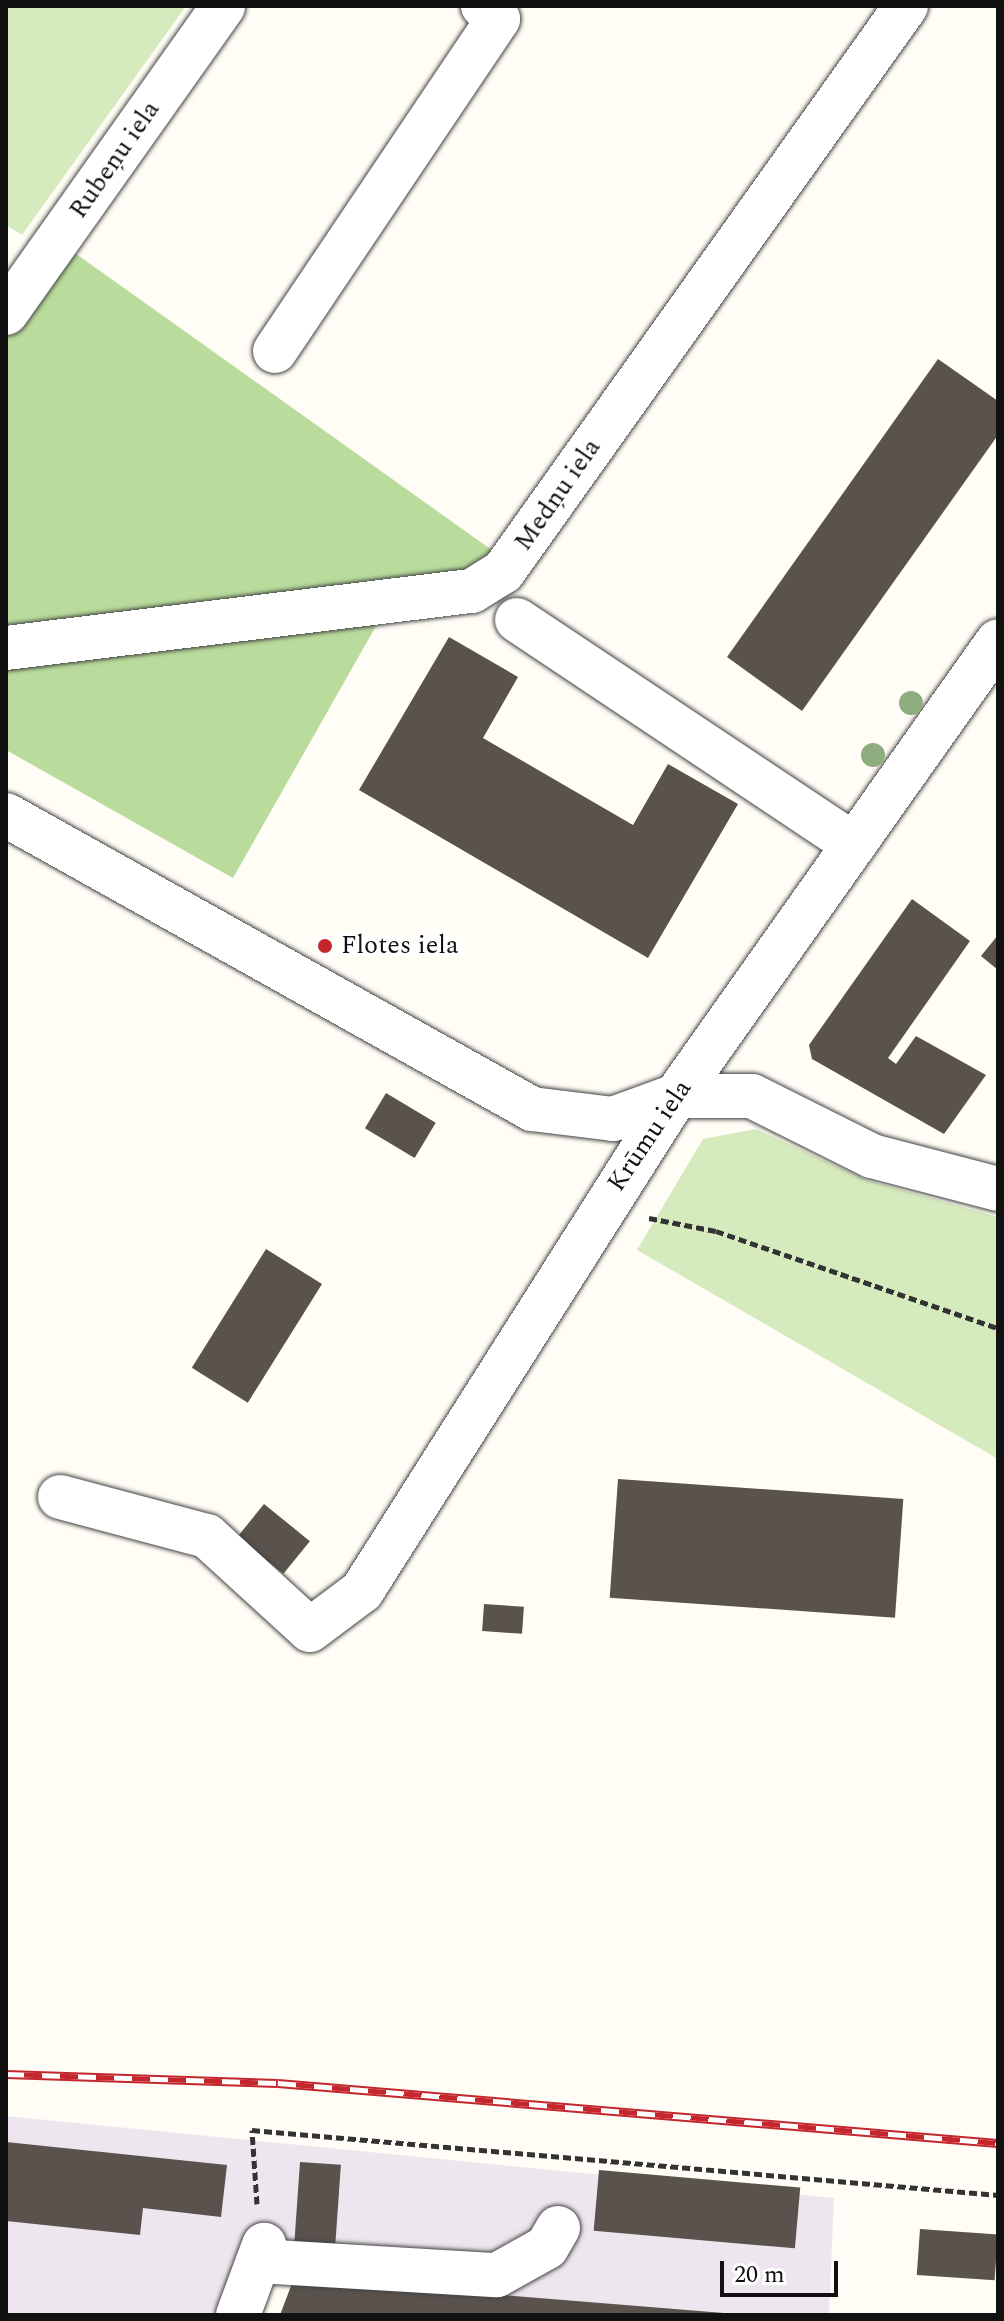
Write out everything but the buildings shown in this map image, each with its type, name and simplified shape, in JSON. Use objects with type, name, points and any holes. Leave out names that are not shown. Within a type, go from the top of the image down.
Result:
[{"type":"street","name":"Rubeņu iela","points":[[6,313],[223,6]]},
{"type":"street","points":[[275,351],[498,19],[483,6]]},
{"type":"street","name":"Medņu iela","points":[[6,648],[472,591],[503,572],[906,6]]},
{"type":"street","points":[[517,620],[854,845]]},
{"type":"street","name":"Krūmu iela","points":[[60,1497],[207,1536],[310,1630],[362,1591],[601,1208],[676,1096],[854,845],[984,690],[998,641]]},
{"type":"street","points":[[6,815],[532,1109],[613,1119],[676,1096],[752,1096],[872,1156],[998,1189]]},
{"type":"street","points":[[238,2315],[261,2253],[497,2275],[547,2247],[558,2228]]},
{"type":"path","points":[[601,1208],[716,1231],[998,1328]]},
{"type":"path","points":[[250,2164],[252,2130],[998,2195]]},
{"type":"shaded area","points":[[6,2116],[834,2198],[829,2315],[593,2315],[235,2260],[214,2315],[6,2315]]},
{"type":"green space","points":[[6,6],[186,6],[22,235],[6,225]]},
{"type":"green space","points":[[65,246],[496,553],[380,619],[233,878],[6,750],[6,338]]},
{"type":"green space","points":[[756,1129],[866,1180],[998,1217],[998,1459],[637,1250],[703,1139]]},
{"type":"railway","points":[[6,2074],[278,2083],[998,2143]]},
{"type":"place","name":"Flotes iela","points":[[325,946]]}]
